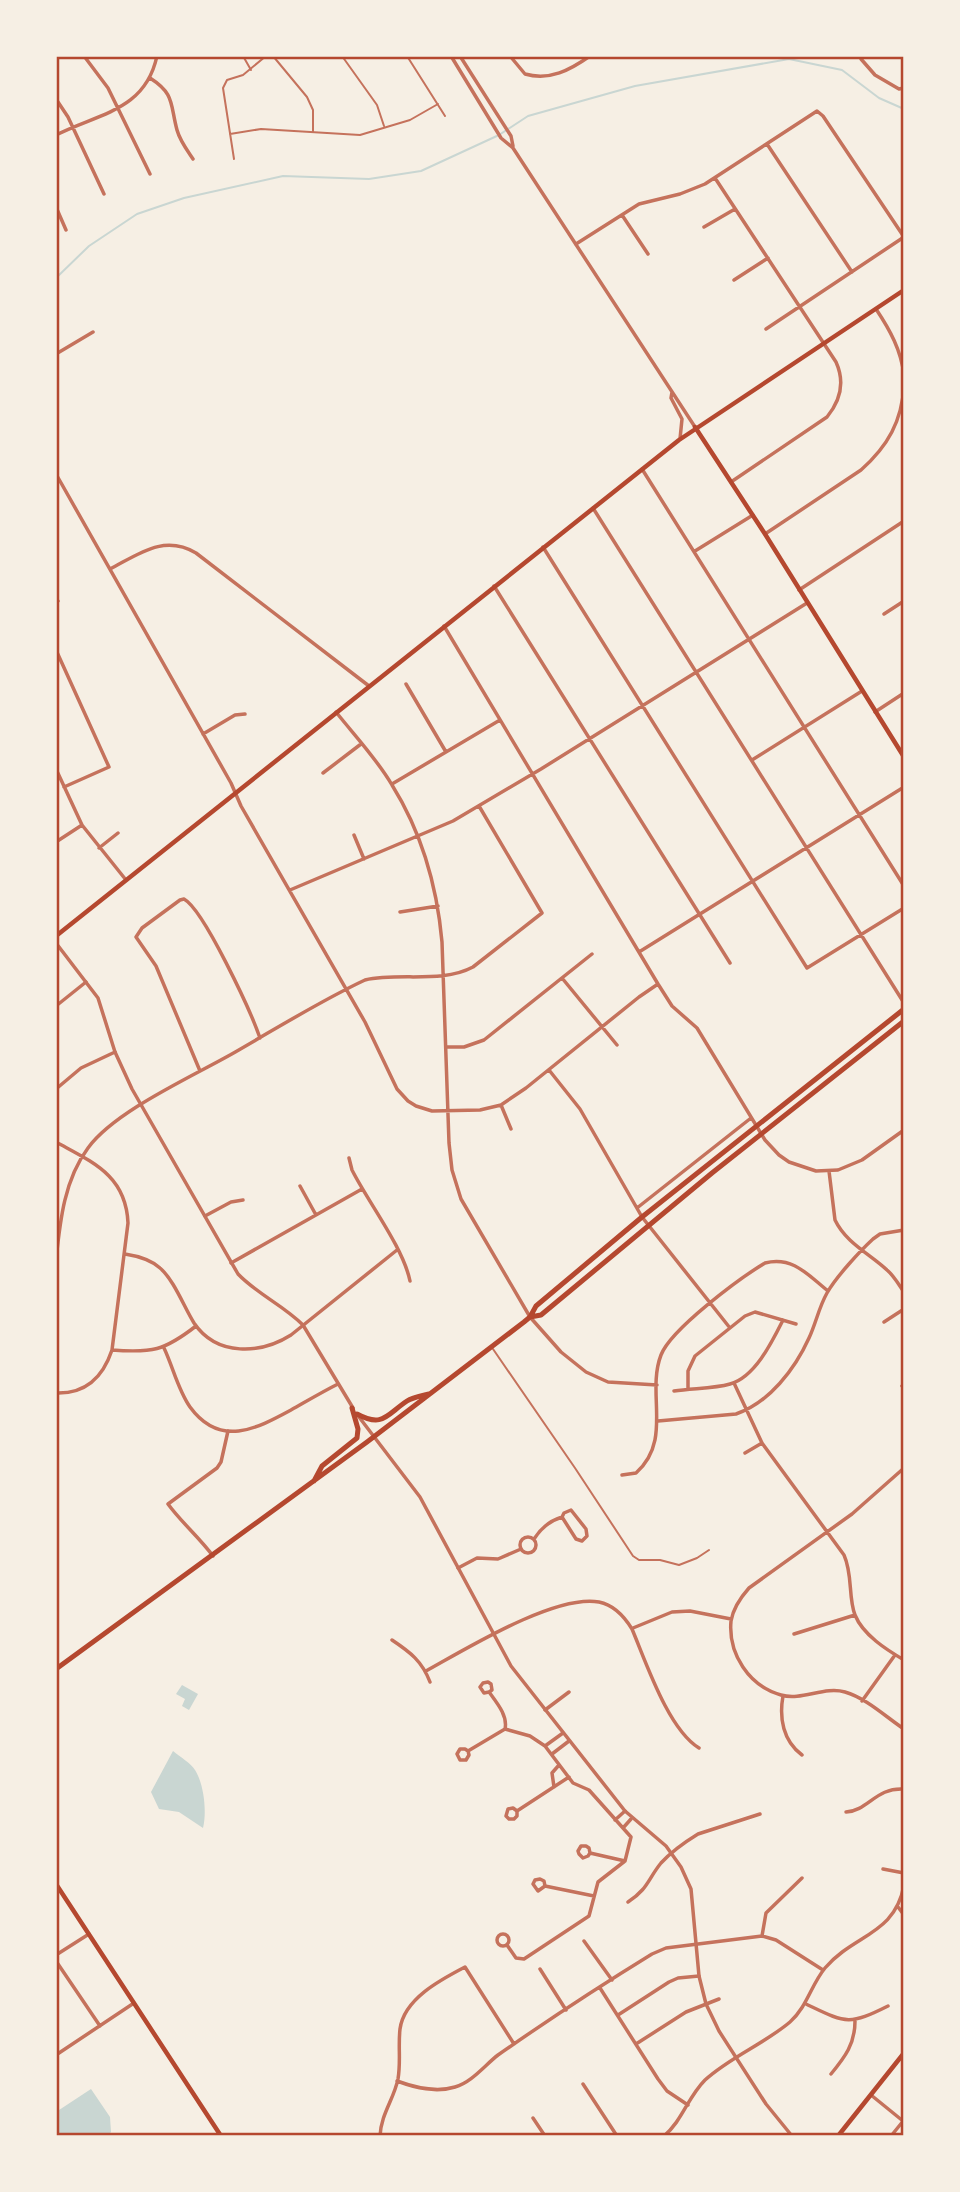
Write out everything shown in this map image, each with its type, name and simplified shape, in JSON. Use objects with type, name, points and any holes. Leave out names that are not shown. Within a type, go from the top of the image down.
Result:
[{"type":"main road","points":[[56,936],[679,439],[904,290]]},
{"type":"main road","points":[[695,427],[904,757]]},
{"type":"main road","points":[[56,1669],[313,1483],[492,1348],[642,1217],[904,1006]]},
{"type":"main road","points":[[530,1317],[541,1315],[761,1134],[904,1021]]},
{"type":"main road","points":[[355,1410],[369,1420],[379,1421],[410,1399],[432,1393]]},
{"type":"main road","points":[[313,1483],[322,1466],[356,1438],[358,1429],[355,1410]]},
{"type":"main road","points":[[56,1884],[221,2136]]},
{"type":"main road","points":[[838,2136],[904,2053]]},
{"type":"street","points":[[84,56],[119,107],[150,174]]},
{"type":"street","points":[[56,135],[119,107],[137,96],[150,78],[157,56]]},
{"type":"street","points":[[451,56],[501,138],[513,149],[695,427]]},
{"type":"street","points":[[460,56],[510,133],[513,149]]},
{"type":"street","points":[[510,56],[525,74],[538,77],[560,74],[590,56]]},
{"type":"street","points":[[861,56],[875,75],[899,89],[904,88]]},
{"type":"street","points":[[150,78],[170,97],[178,134],[193,159]]},
{"type":"street","points":[[56,99],[104,194]]},
{"type":"street","points":[[576,244],[639,204],[680,194],[705,184],[817,111],[904,237],[766,329]]},
{"type":"street","points":[[767,144],[852,272]]},
{"type":"street","points":[[715,178],[836,362],[841,376],[840,395],[834,409],[823,420],[731,482]]},
{"type":"street","points":[[56,207],[66,230]]},
{"type":"street","points":[[705,227],[735,209]]},
{"type":"street","points":[[622,215],[648,254]]},
{"type":"street","points":[[734,280],[768,258]]},
{"type":"street","points":[[876,309],[899,349],[904,375]]},
{"type":"street","points":[[56,354],[93,332]]},
{"type":"street","points":[[765,534],[875,458],[897,424],[904,385]]},
{"type":"street","points":[[672,392],[671,398],[682,419],[679,439]]},
{"type":"street","points":[[642,469],[904,886]]},
{"type":"street","points":[[56,474],[403,1096],[421,1108],[432,1111],[480,1110],[501,1105],[658,984]]},
{"type":"street","points":[[593,508],[904,1006]]},
{"type":"street","points":[[695,551],[753,515]]},
{"type":"street","points":[[799,590],[904,521]]},
{"type":"street","points":[[110,569],[158,546],[181,545],[196,552],[369,686]]},
{"type":"street","points":[[543,547],[807,968],[904,908]]},
{"type":"street","points":[[494,586],[730,963]]},
{"type":"street","points":[[884,614],[904,601]]},
{"type":"street","points":[[290,890],[453,821],[807,603]]},
{"type":"street","points":[[444,626],[658,984],[672,1006],[697,1028],[756,1127],[779,1155],[810,1170],[829,1171],[855,1163],[904,1130]]},
{"type":"street","points":[[56,650],[109,766],[64,787]]},
{"type":"street","points":[[406,684],[446,752]]},
{"type":"street","points":[[752,760],[862,691]]},
{"type":"street","points":[[875,712],[904,693]]},
{"type":"street","points":[[337,712],[392,784],[419,837],[431,874],[438,906],[444,975],[450,1158],[461,1199],[530,1317],[561,1352],[586,1372],[615,1383],[657,1385]]},
{"type":"street","points":[[203,734],[235,715],[245,714]]},
{"type":"street","points":[[392,784],[500,720]]},
{"type":"street","points":[[323,773],[361,744]]},
{"type":"street","points":[[56,769],[82,825],[126,880]]},
{"type":"street","points":[[639,952],[904,787]]},
{"type":"street","points":[[56,1260],[68,1190],[82,1157],[111,1124],[345,989],[372,978],[458,974],[473,967],[542,913],[479,806]]},
{"type":"street","points":[[56,842],[82,825]]},
{"type":"street","points":[[99,848],[118,833]]},
{"type":"street","points":[[354,835],[365,859]]},
{"type":"street","points":[[200,1072],[156,966],[136,937],[142,928],[180,900],[189,901],[219,950],[260,1038]]},
{"type":"street","points":[[400,912],[438,906]]},
{"type":"street","points":[[56,943],[102,1007],[116,1052],[141,1105],[231,1263],[246,1283],[293,1314],[303,1325],[355,1410],[420,1497],[510,1666],[631,1819],[672,1853],[681,1867],[691,1889],[699,1976],[706,2004],[737,2059],[777,2119],[792,2136]]},
{"type":"street","points":[[447,1047],[464,1047],[484,1040],[592,954]]},
{"type":"street","points":[[562,978],[617,1045]]},
{"type":"street","points":[[56,1006],[86,982]]},
{"type":"street","points":[[56,1089],[81,1068],[116,1052]]},
{"type":"street","points":[[549,1070],[580,1109],[642,1217],[730,1328]]},
{"type":"street","points":[[501,1105],[511,1129]]},
{"type":"street","points":[[637,1208],[751,1118]]},
{"type":"street","points":[[56,1142],[99,1167],[110,1177],[122,1195],[127,1213],[125,1254],[112,1350],[104,1369],[93,1382],[71,1392],[56,1393]]},
{"type":"street","points":[[349,1158],[362,1189],[408,1270],[410,1281]]},
{"type":"street","points":[[829,1171],[835,1220],[842,1232],[889,1271],[904,1292]]},
{"type":"street","points":[[300,1186],[316,1215]]},
{"type":"street","points":[[231,1263],[362,1189]]},
{"type":"street","points":[[205,1216],[231,1202],[243,1200]]},
{"type":"street","points":[[658,1421],[722,1416],[746,1411],[779,1386],[809,1338],[828,1291],[862,1250],[880,1234],[904,1230]]},
{"type":"street","points":[[125,1254],[145,1258],[161,1269],[196,1326],[214,1340],[247,1350],[278,1343],[397,1250]]},
{"type":"street","points":[[622,1475],[636,1473],[644,1466],[652,1449],[658,1421],[657,1385],[660,1357],[679,1330],[755,1269],[776,1260],[794,1264],[828,1291]]},
{"type":"street","points":[[884,1322],[904,1310]]},
{"type":"street","points":[[688,1389],[688,1370],[695,1356],[749,1313],[755,1312],[796,1324]]},
{"type":"street","points":[[674,1391],[734,1383],[743,1378],[760,1359],[783,1320]]},
{"type":"street","points":[[112,1350],[145,1352],[164,1348],[196,1326]]},
{"type":"street","points":[[164,1348],[189,1406],[203,1420],[228,1431],[242,1432],[260,1427],[338,1384]]},
{"type":"street","points":[[734,1383],[762,1443],[847,1562],[855,1615],[867,1633],[904,1660]]},
{"type":"street","points":[[213,1556],[168,1503],[218,1468],[228,1431]]},
{"type":"street","points":[[745,1453],[762,1443]]},
{"type":"street","points":[[904,1468],[852,1514],[749,1588],[732,1619],[734,1649],[746,1672],[755,1682],[783,1696],[835,1690],[850,1693],[904,1729]]},
{"type":"street","points":[[521,1549],[527,1553],[532,1552],[536,1546],[534,1539],[541,1528],[562,1517],[567,1511],[573,1511],[587,1531],[586,1539],[576,1539],[562,1517]]},
{"type":"street","points":[[521,1549],[523,1539],[534,1539]]},
{"type":"street","points":[[458,1568],[477,1558],[502,1558],[521,1549]]},
{"type":"street","points":[[426,1671],[541,1612],[600,1602],[621,1614],[632,1629],[663,1701],[682,1732],[699,1748]]},
{"type":"street","points":[[632,1629],[672,1612],[690,1611],[732,1619]]},
{"type":"street","points":[[794,1633],[855,1615]]},
{"type":"street","points":[[392,1640],[416,1657],[426,1671],[429,1682]]},
{"type":"street","points":[[862,1701],[895,1655]]},
{"type":"street","points":[[489,1692],[504,1716],[505,1729]]},
{"type":"street","points":[[545,1710],[569,1692]]},
{"type":"street","points":[[783,1696],[780,1710],[783,1729],[796,1751],[802,1755]]},
{"type":"street","points":[[468,1751],[505,1729],[530,1736],[545,1746],[573,1783],[589,1790],[631,1838],[625,1861],[598,1882],[589,1916],[524,1959],[516,1958],[507,1945]]},
{"type":"street","points":[[545,1746],[563,1733]]},
{"type":"street","points":[[552,1754],[569,1741]]},
{"type":"street","points":[[554,1787],[552,1773],[559,1765]]},
{"type":"street","points":[[517,1811],[569,1777]]},
{"type":"street","points":[[846,1812],[854,1811],[885,1790],[904,1789]]},
{"type":"street","points":[[615,1820],[625,1811]]},
{"type":"street","points":[[628,1902],[642,1893],[672,1853],[698,1834],[760,1814]]},
{"type":"street","points":[[622,1828],[631,1819]]},
{"type":"street","points":[[590,1853],[625,1861]]},
{"type":"street","points":[[883,1869],[904,1873]]},
{"type":"street","points":[[762,1936],[766,1913],[802,1878]]},
{"type":"street","points":[[664,2136],[676,2124],[706,2080],[790,2022],[806,2004],[823,1970],[834,1959],[882,1926],[898,1907],[904,1885]]},
{"type":"street","points":[[545,1886],[594,1896]]},
{"type":"street","points":[[898,1907],[904,1915]]},
{"type":"street","points":[[56,1955],[89,1934]]},
{"type":"street","points":[[397,2081],[439,2091],[458,2087],[566,2010],[652,1954],[666,1948],[762,1936],[776,1940],[823,1970]]},
{"type":"street","points":[[584,1941],[612,1980]]},
{"type":"street","points":[[56,1961],[100,2026]]},
{"type":"street","points":[[380,2136],[385,2108],[397,2081],[402,2020],[415,2000],[430,1989],[465,1967],[514,2045]]},
{"type":"street","points":[[540,1969],[566,2010]]},
{"type":"street","points":[[618,2015],[668,1982],[699,1976]]},
{"type":"street","points":[[600,1988],[667,2091],[688,2105]]},
{"type":"street","points":[[636,2044],[686,2012],[719,1999]]},
{"type":"street","points":[[56,2055],[134,2003]]},
{"type":"street","points":[[806,2004],[837,2018],[855,2021],[888,2006]]},
{"type":"street","points":[[831,2074],[851,2047],[855,2021]]},
{"type":"street","points":[[583,2084],[617,2136]]},
{"type":"street","points":[[871,2095],[904,2121],[891,2136]]},
{"type":"street","points":[[777,2119],[784,2113]]},
{"type":"street","points":[[533,2118],[545,2136]]},
{"type":"lane","points":[[243,56],[251,70]]},
{"type":"lane","points":[[234,159],[223,88],[227,80],[251,70],[266,56]]},
{"type":"lane","points":[[273,56],[307,97],[313,110],[313,133]]},
{"type":"lane","points":[[342,56],[377,105],[385,128]]},
{"type":"lane","points":[[407,56],[445,116]]},
{"type":"lane","points":[[230,134],[261,129],[360,135],[410,120],[438,104]]},
{"type":"lane","points":[[492,1348],[633,1556],[639,1560],[679,1564],[697,1558],[709,1550]]},
{"type":"shaded area","points":[[182,1685],[198,1694],[189,1710],[182,1706],[185,1699],[176,1694]]},
{"type":"shaded area","points":[[173,1751],[191,1765],[201,1783],[205,1814],[203,1828],[179,1812],[159,1809],[151,1792]]},
{"type":"shaded area","points":[[91,2089],[110,2117],[111,2132],[108,2136],[56,2136],[56,2112]]},
{"type":"waterway","points":[[56,278],[89,246],[137,214],[184,198],[283,176],[369,179],[421,171],[499,135],[528,116],[635,86],[789,59],[842,70],[879,98],[904,109]]}]
